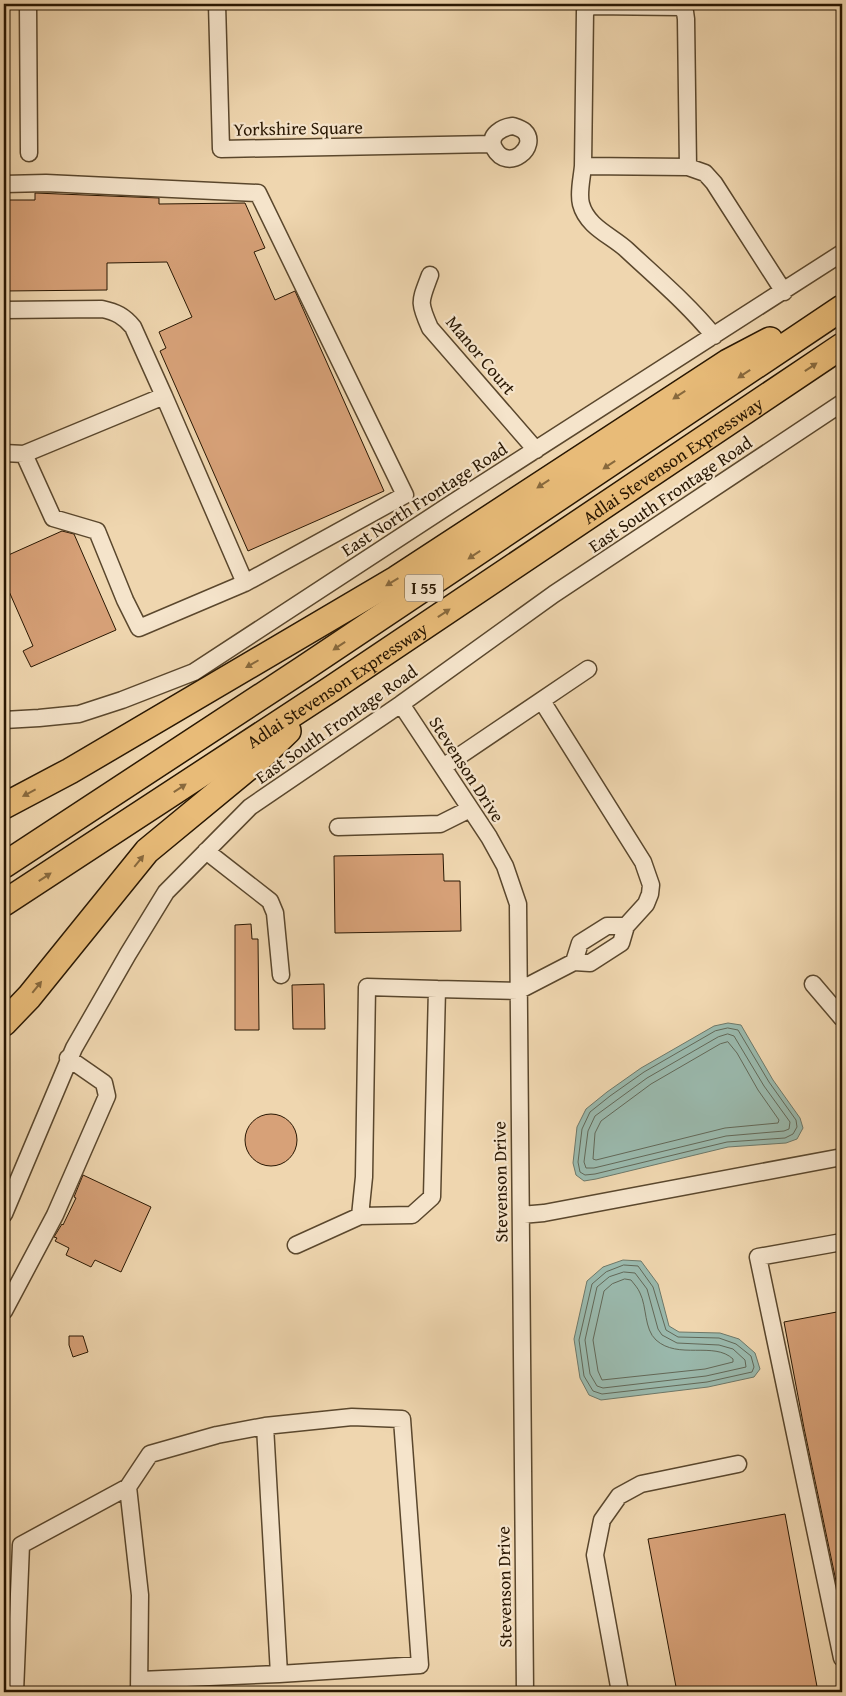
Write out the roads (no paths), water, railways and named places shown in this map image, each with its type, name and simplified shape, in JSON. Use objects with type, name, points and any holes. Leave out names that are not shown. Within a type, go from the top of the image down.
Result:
[{"type":"highway","points":[[4,806],[70,771],[396,579],[728,362],[842,301]]},
{"type":"highway","name":"Adlai Stevenson Expressway","points":[[4,865],[303,669],[842,308]]},
{"type":"highway","name":"Adlai Stevenson Expressway","points":[[4,903],[331,689],[842,346]]},
{"type":"highway","points":[[4,1023],[29,997],[147,851],[261,757],[331,689]]},
{"type":"street","points":[[28,4],[29,153]]},
{"type":"street","name":"Yorkshire Square","points":[[217,4],[221,149],[492,144]]},
{"type":"street","points":[[688,167],[685,12],[680,7],[590,6],[585,11],[582,204],[588,218],[601,231],[620,243],[674,293],[714,336]]},
{"type":"street","points":[[584,166],[688,167],[705,174],[714,183],[784,292]]},
{"type":"street","points":[[4,184],[46,183],[258,193],[405,495],[245,583],[139,628],[125,600],[97,532],[53,518],[24,454]]},
{"type":"street","name":"East North Frontage Road","points":[[4,720],[79,714],[122,700],[194,672],[842,253]]},
{"type":"street","name":"Manor Court","points":[[430,275],[421,299],[423,311],[430,328],[536,450]]},
{"type":"street","points":[[4,310],[102,309],[114,311],[126,318],[133,327],[164,396],[245,583]]},
{"type":"street","points":[[4,453],[24,454],[164,396]]},
{"type":"street","name":"East South Frontage Road","points":[[4,1214],[68,1058],[166,892],[250,807],[401,704],[554,594],[842,403]]},
{"type":"street","points":[[443,768],[588,669]]},
{"type":"street","points":[[360,1216],[364,1177],[367,987],[518,991],[574,962],[590,963],[621,943],[626,926],[646,904],[650,894],[650,885],[643,862],[542,701]]},
{"type":"street","name":"Stevenson Drive","points":[[401,704],[505,866],[518,904],[525,1692]]},
{"type":"street","points":[[338,828],[440,824],[470,809]]},
{"type":"street","points":[[206,851],[270,902],[275,913],[281,976]]},
{"type":"street","points":[[574,962],[580,943],[606,926],[626,926]]},
{"type":"street","points":[[812,984],[842,1018]]},
{"type":"street","points":[[296,1245],[360,1216],[412,1215],[432,1197],[437,990]]},
{"type":"street","points":[[4,1311],[55,1215],[107,1096],[104,1083],[68,1058]]},
{"type":"street","points":[[521,1215],[544,1213],[842,1157]]},
{"type":"street","points":[[842,1242],[758,1257],[842,1658]]},
{"type":"street","points":[[15,1692],[21,1545],[128,1487],[150,1454],[217,1435],[265,1426],[352,1417],[402,1419],[420,1665],[279,1674],[140,1686],[140,1595],[128,1487]]},
{"type":"street","points":[[265,1426],[279,1674]]},
{"type":"street","points":[[620,1692],[595,1555],[602,1520],[619,1496],[641,1484],[738,1464]]},
{"type":"water","points":[[728,1023],[741,1025],[773,1080],[800,1118],[803,1128],[797,1139],[786,1143],[728,1147],[584,1181],[576,1175],[573,1163],[577,1127],[586,1109],[641,1068],[714,1026]]},
{"type":"water","points":[[623,1260],[641,1261],[658,1284],[669,1326],[679,1332],[720,1333],[739,1339],[755,1353],[760,1369],[754,1377],[708,1387],[601,1400],[589,1395],[580,1378],[574,1339],[587,1281],[603,1267]]}]
